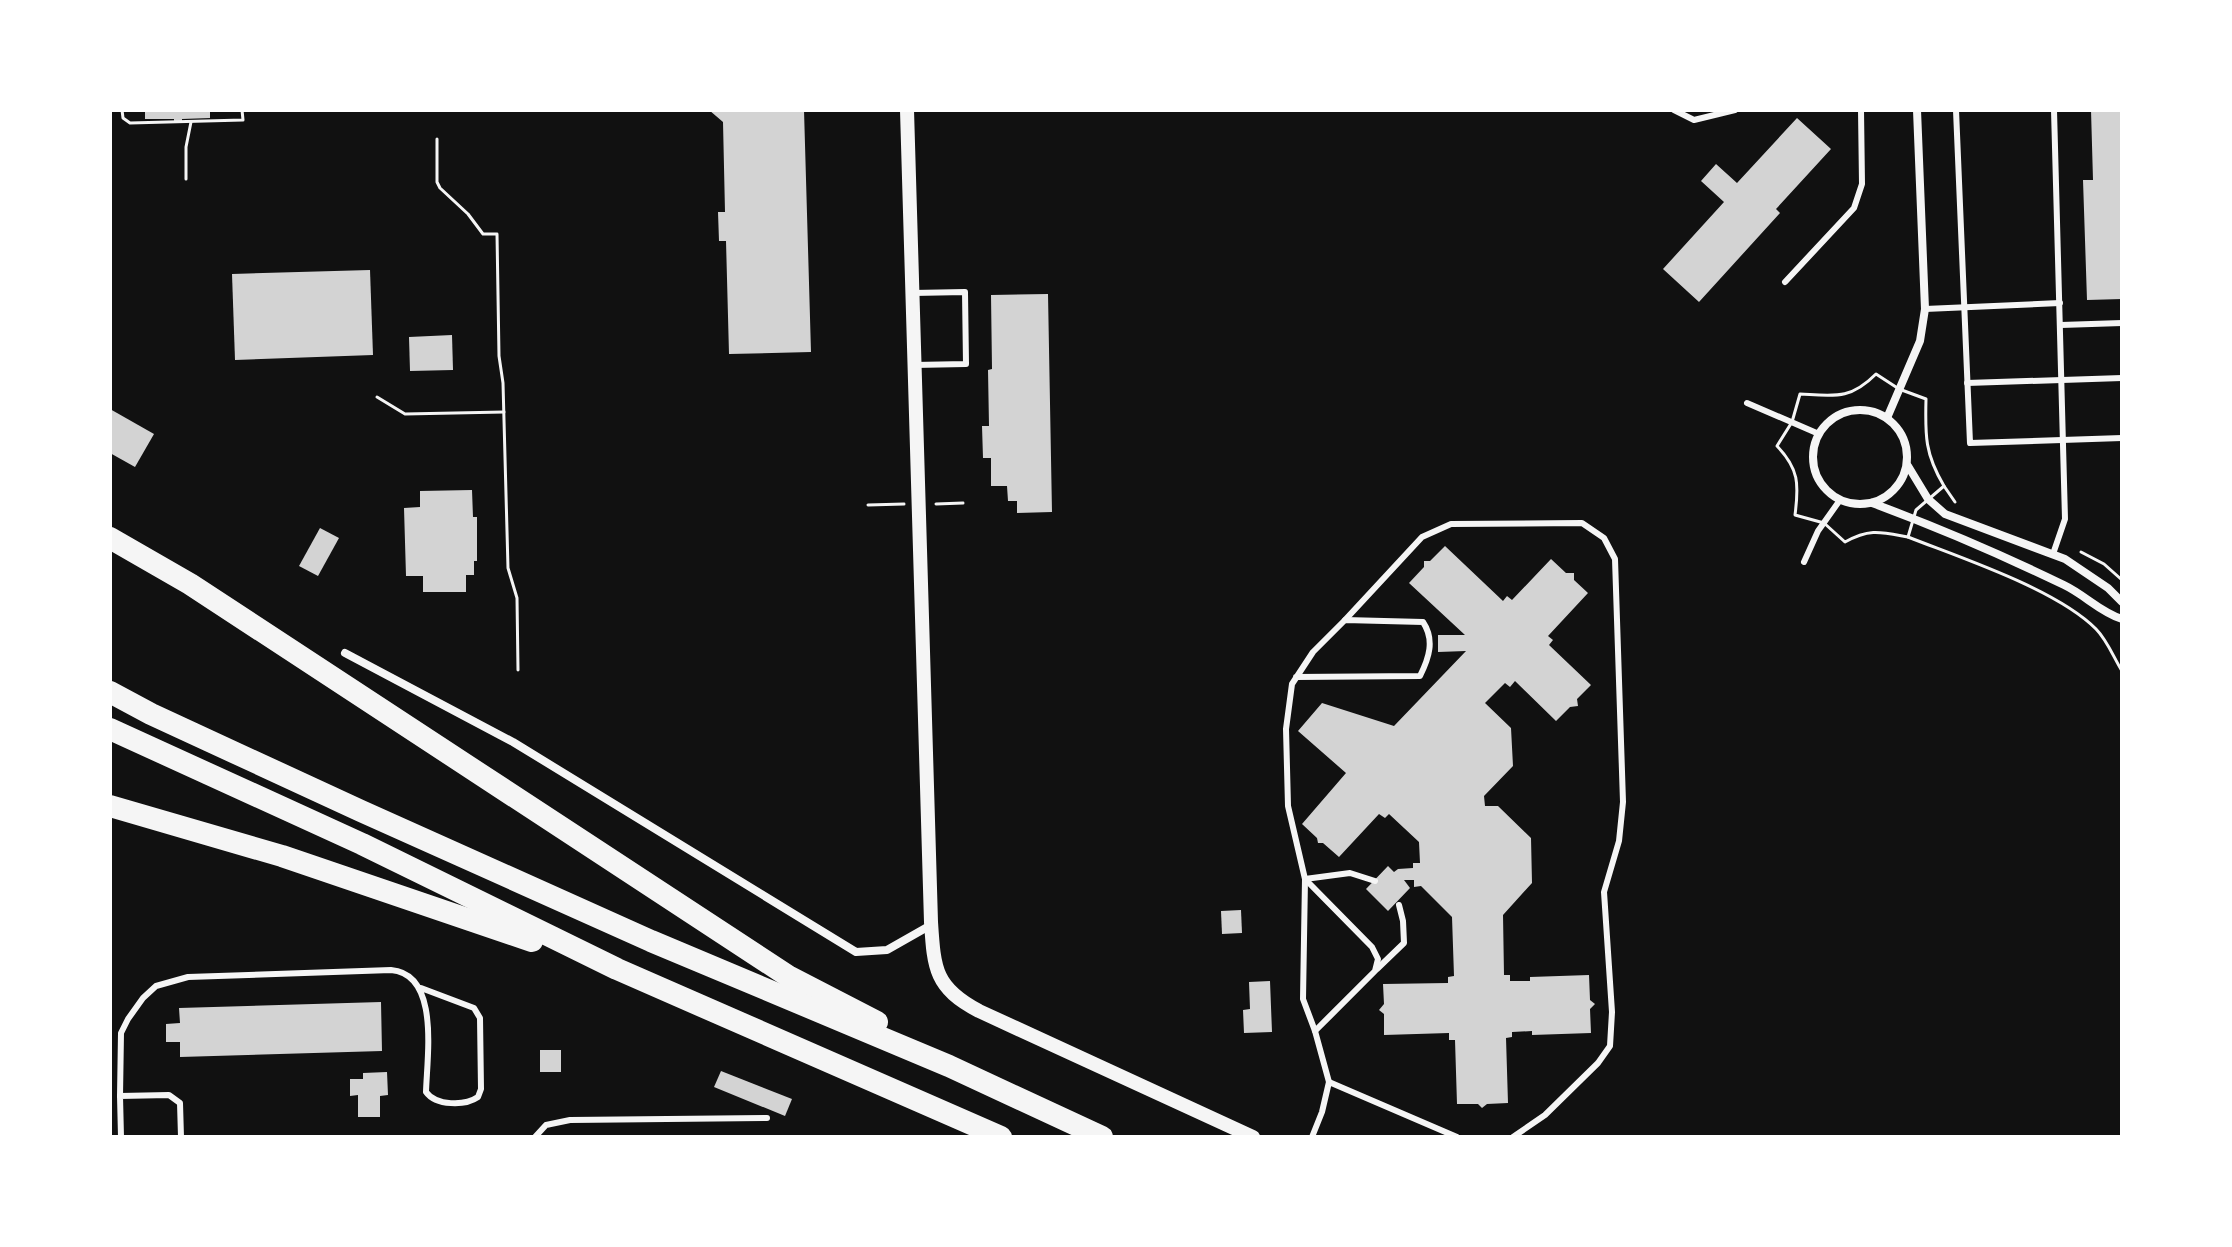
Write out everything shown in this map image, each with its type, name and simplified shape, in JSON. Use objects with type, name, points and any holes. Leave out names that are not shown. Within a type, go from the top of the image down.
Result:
[{"type":"highway","points":[[110,538],[190,584],[788,976],[872,1019],[949,1066]]},
{"type":"highway","points":[[110,692],[361,811],[593,915],[949,1066],[1102,1137]]},
{"type":"highway","points":[[110,729],[362,844],[617,969],[1001,1137]]},
{"type":"highway","points":[[110,806],[282,856],[617,969]]},
{"type":"street","points":[[907,110],[931,925],[935,968],[940,982],[962,1003],[1253,1137]]},
{"type":"street","points":[[1887,418],[1920,341],[1925,309],[1917,110]]},
{"type":"street","points":[[1908,466],[1902,481],[1885,497],[1871,503],[1855,504],[1840,500],[1827,491],[1813,464],[1814,448],[1819,434],[1842,413],[1857,410],[1887,418],[1906,443],[1908,466],[1928,499],[1945,514],[2065,559],[2108,588],[2122,602]]},
{"type":"street","points":[[1871,503],[2073,589],[2105,613],[2122,619]]},
{"type":"street","points":[[345,653],[513,742],[856,952],[887,950],[931,925]]},
{"type":"lane","points":[[1674,110],[1694,120],[1735,110]]},
{"type":"lane","points":[[1785,282],[1854,208],[1862,184],[1861,110]]},
{"type":"lane","points":[[1956,110],[1970,443],[2122,438]]},
{"type":"lane","points":[[2053,554],[2065,519],[2054,110]]},
{"type":"lane","points":[[913,293],[965,292],[966,364],[914,365]]},
{"type":"lane","points":[[1925,309],[2060,303]]},
{"type":"lane","points":[[2061,325],[2122,323]]},
{"type":"lane","points":[[1967,383],[2122,378]]},
{"type":"lane","points":[[1747,403],[1819,434]]},
{"type":"lane","points":[[1804,562],[1840,500]]},
{"type":"lane","points":[[1312,1137],[1329,1082],[1303,999],[1305,879],[1288,806],[1286,729],[1292,684],[1313,652],[1422,537],[1451,524],[1582,523],[1604,538],[1615,559],[1623,802],[1619,841],[1604,892],[1612,1012],[1610,1046],[1598,1063],[1545,1115],[1513,1137]]},
{"type":"lane","points":[[1296,677],[1420,676],[1429,658],[1430,633],[1423,622],[1345,620]]},
{"type":"lane","points":[[1305,879],[1350,873],[1375,881]]},
{"type":"lane","points":[[1305,879],[1372,947],[1378,959],[1375,971]]},
{"type":"lane","points":[[1315,1031],[1404,943],[1399,905]]},
{"type":"lane","points":[[121,1137],[121,1033],[143,998],[156,986],[170,980],[401,971],[412,977],[421,988],[427,1013],[426,1092],[431,1099],[439,1102],[471,1102],[478,1097],[481,1089],[480,1018],[474,1008],[421,988]]},
{"type":"lane","points":[[1329,1082],[1457,1137]]},
{"type":"lane","points":[[120,1096],[169,1095],[180,1103],[181,1137]]},
{"type":"lane","points":[[535,1137],[546,1125],[570,1120],[767,1118]]},
{"type":"path","points":[[122,110],[123,118],[130,123],[243,120],[242,110]]},
{"type":"path","points":[[186,179],[186,147],[191,122]]},
{"type":"path","points":[[437,139],[437,182],[440,188],[468,214],[483,234],[497,234],[508,568],[517,598],[518,670]]},
{"type":"path","points":[[1908,537],[1916,510],[1944,486],[1930,462],[1925,431],[1926,399],[1899,389],[1876,374],[1862,388],[1837,396],[1800,394],[1792,422],[1777,446],[1791,461],[1797,484],[1795,515],[1824,523],[1845,542],[1862,532],[1878,531],[1908,537],[1994,571],[2059,603],[2097,630],[2122,671]]},
{"type":"path","points":[[377,397],[405,414],[504,412]]},
{"type":"building","points":[[145,110],[210,110],[210,118],[182,119],[182,122],[145,119]]},
{"type":"building","points":[[709,110],[804,110],[811,352],[729,354],[726,241],[719,241],[718,212],[725,212],[723,122]]},
{"type":"building","points":[[2091,110],[2122,110],[2122,299],[2087,300],[2083,180],[2093,180]]},
{"type":"building","points":[[1797,118],[1831,149],[1776,209],[1780,213],[1699,302],[1663,269],[1724,202],[1701,181],[1716,164],[1737,183]]},
{"type":"building","points":[[370,270],[373,355],[235,360],[232,274]]},
{"type":"building","points":[[1048,294],[1052,512],[1017,513],[1017,501],[1008,501],[1007,486],[991,486],[991,458],[983,458],[982,426],[989,426],[988,370],[992,369],[991,295]]},
{"type":"building","points":[[452,335],[453,370],[410,371],[409,337]]},
{"type":"building","points":[[110,409],[154,434],[135,467],[110,453]]},
{"type":"building","points":[[472,490],[473,517],[477,517],[477,561],[474,561],[474,575],[466,575],[466,592],[423,592],[423,576],[406,576],[404,508],[420,507],[420,491]]},
{"type":"building","points":[[320,528],[339,538],[318,576],[299,566]]},
{"type":"building","points":[[1445,546],[1503,601],[1507,596],[1512,600],[1551,559],[1566,573],[1574,573],[1574,580],[1588,593],[1548,636],[1553,640],[1549,645],[1591,685],[1577,699],[1578,706],[1570,707],[1556,721],[1515,681],[1510,687],[1505,683],[1485,703],[1511,728],[1513,766],[1484,796],[1485,806],[1498,806],[1531,838],[1532,883],[1503,915],[1504,975],[1510,975],[1510,981],[1530,981],[1530,977],[1589,975],[1590,1000],[1595,1004],[1590,1009],[1591,1033],[1532,1035],[1532,1031],[1512,1032],[1512,1037],[1506,1038],[1508,1103],[1487,1104],[1482,1108],[1478,1104],[1457,1104],[1455,1040],[1449,1040],[1449,1033],[1384,1035],[1384,1014],[1379,1010],[1384,1004],[1383,984],[1448,983],[1448,977],[1454,976],[1452,917],[1421,886],[1414,887],[1414,880],[1404,880],[1410,888],[1388,911],[1366,889],[1388,866],[1394,872],[1413,868],[1413,863],[1420,863],[1419,842],[1389,814],[1385,818],[1379,814],[1339,857],[1323,843],[1318,843],[1317,838],[1302,824],[1346,773],[1298,731],[1322,703],[1394,726],[1466,651],[1438,652],[1438,635],[1465,635],[1409,583],[1424,567],[1424,561],[1430,561]]},
{"type":"building","points":[[1241,910],[1242,933],[1222,934],[1221,911]]},
{"type":"building","points":[[1270,981],[1272,1032],[1244,1033],[1243,1010],[1250,1009],[1249,982]]},
{"type":"building","points":[[381,1002],[382,1051],[180,1057],[180,1042],[166,1042],[166,1024],[180,1023],[179,1008]]},
{"type":"building","points":[[540,1050],[561,1050],[561,1072],[540,1072]]},
{"type":"building","points":[[721,1071],[792,1099],[785,1116],[714,1087]]},
{"type":"building","points":[[387,1072],[388,1095],[380,1096],[380,1117],[358,1117],[358,1095],[350,1096],[350,1079],[363,1079],[363,1073]]}]
